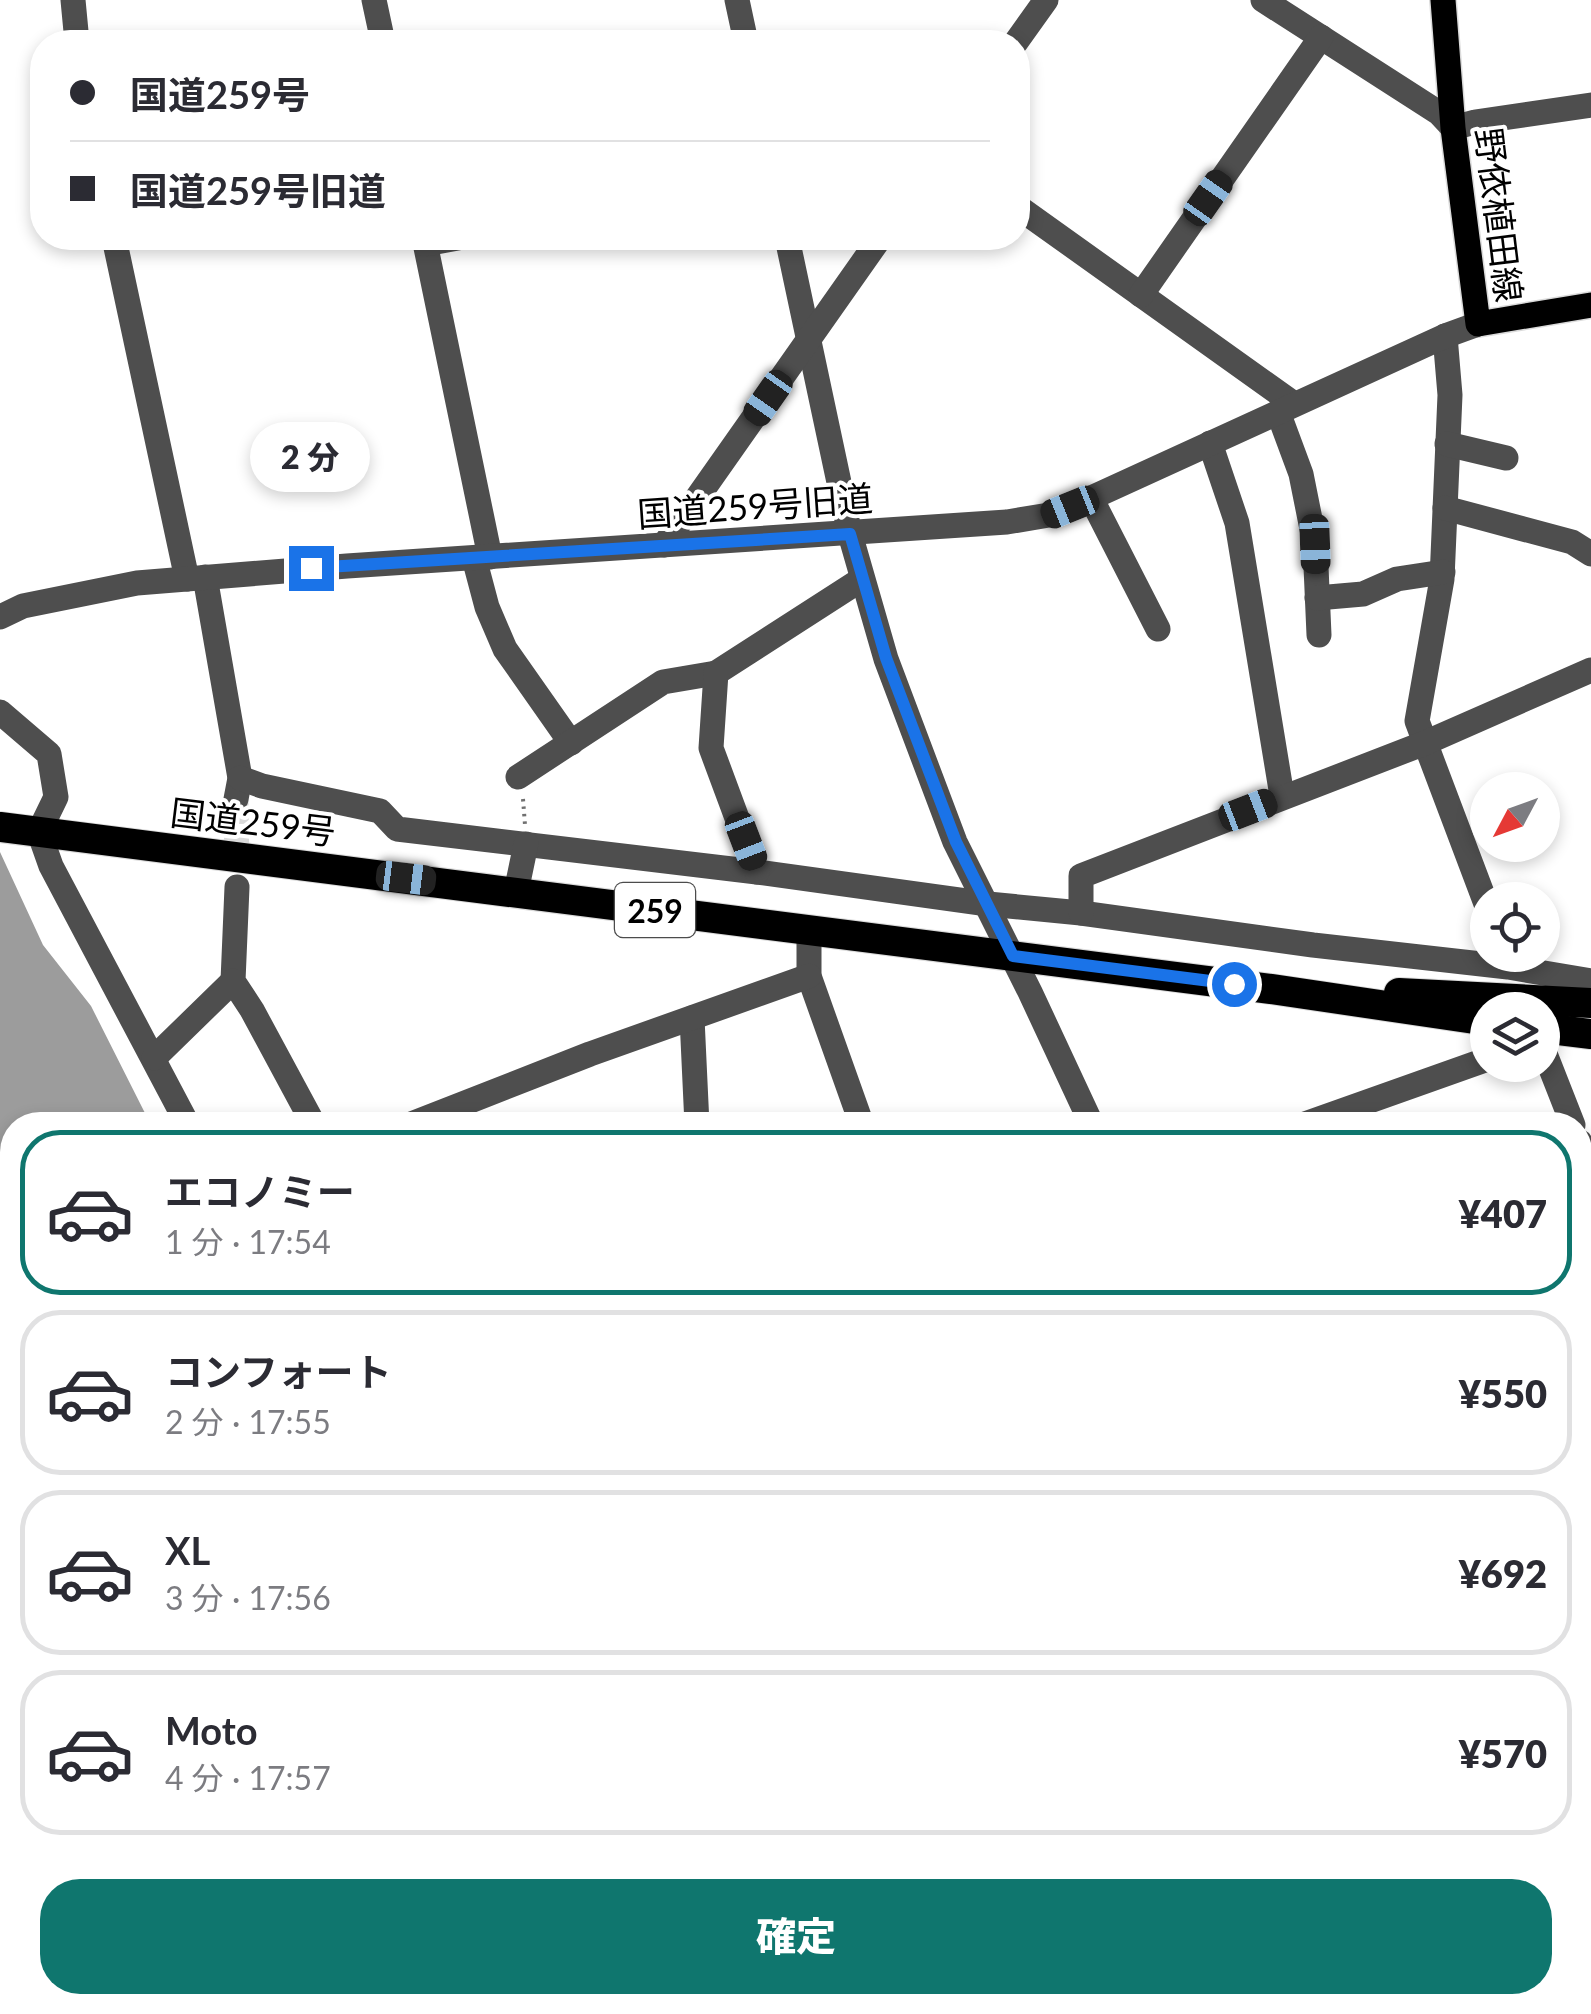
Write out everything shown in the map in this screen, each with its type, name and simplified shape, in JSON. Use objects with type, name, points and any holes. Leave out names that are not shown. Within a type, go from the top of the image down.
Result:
[{"type":"highway","name":"国道259号","points":[[0,827],[1271,989],[1470,1019]]},
{"type":"highway","name":"国道259号","points":[[1271,989],[1591,1003]]},
{"type":"highway","points":[[1560,1030],[1591,1034]]},
{"type":"main road","name":"野依植田線","points":[[1444,0],[1453,128],[1478,324],[1591,305]]},
{"type":"street","points":[[73,0],[77,30]]},
{"type":"street","points":[[374,0],[380,30]]},
{"type":"street","points":[[737,0],[743,30]]},
{"type":"street","points":[[1025,30],[1046,0]]},
{"type":"street","points":[[1263,0],[1439,113],[1453,128],[1591,105]]},
{"type":"street","points":[[1141,295],[1321,37]]},
{"type":"street","points":[[1030,216],[1141,295],[1286,408],[1315,544],[1319,635]]},
{"type":"street","points":[[117,250],[196,578],[238,788],[262,786],[380,811],[397,829],[1312,944],[1470,958]]},
{"type":"street","points":[[427,250],[482,558],[487,607],[505,649],[570,743]]},
{"type":"street","points":[[790,250],[850,534],[886,658],[956,842],[1086,1112]]},
{"type":"street","points":[[664,545],[872,250]]},
{"type":"street","name":"国道259号旧道","points":[[0,617],[24,606],[137,583],[850,534],[1050,516],[1478,324]]},
{"type":"street","points":[[1445,336],[1450,395],[1443,572],[1417,721],[1478,882]]},
{"type":"street","points":[[1210,444],[1237,523],[1282,796]]},
{"type":"street","points":[[1448,444],[1506,458]]},
{"type":"street","points":[[1091,498],[1158,629]]},
{"type":"street","points":[[1445,508],[1572,542],[1591,554]]},
{"type":"street","points":[[1317,598],[1362,594],[1397,579],[1443,572]]},
{"type":"street","points":[[518,777],[663,682],[716,673],[862,579]]},
{"type":"street","points":[[1081,913],[1081,876],[1425,743],[1591,670]]},
{"type":"street","points":[[716,673],[711,748],[758,872]]},
{"type":"street","points":[[0,712],[49,754],[56,797],[39,832],[51,866],[181,1112]]},
{"type":"street","points":[[516,892],[526,844]]},
{"type":"street","points":[[238,887],[233,981],[307,1112]]},
{"type":"street","points":[[809,929],[809,976],[857,1112]]},
{"type":"street","points":[[1553,972],[1591,981]]},
{"type":"street","points":[[442,1112],[809,976]]},
{"type":"street","points":[[154,1058],[233,981]]},
{"type":"street","points":[[692,1018],[696,1112]]},
{"type":"street","points":[[1339,1112],[1470,1065]]},
{"type":"street","points":[[1556,1082],[1568,1112]]},
{"type":"path","points":[[518,777],[525,810],[526,844]]},
{"type":"shaded area","points":[[0,852],[43,945],[91,1006],[144,1112],[0,1112]]},
{"type":"tunnel","points":[[236,799],[237,872]]},
{"type":"route","points":[[311,568],[850,534],[886,658],[956,842],[1013,956],[1234,984]]}]
